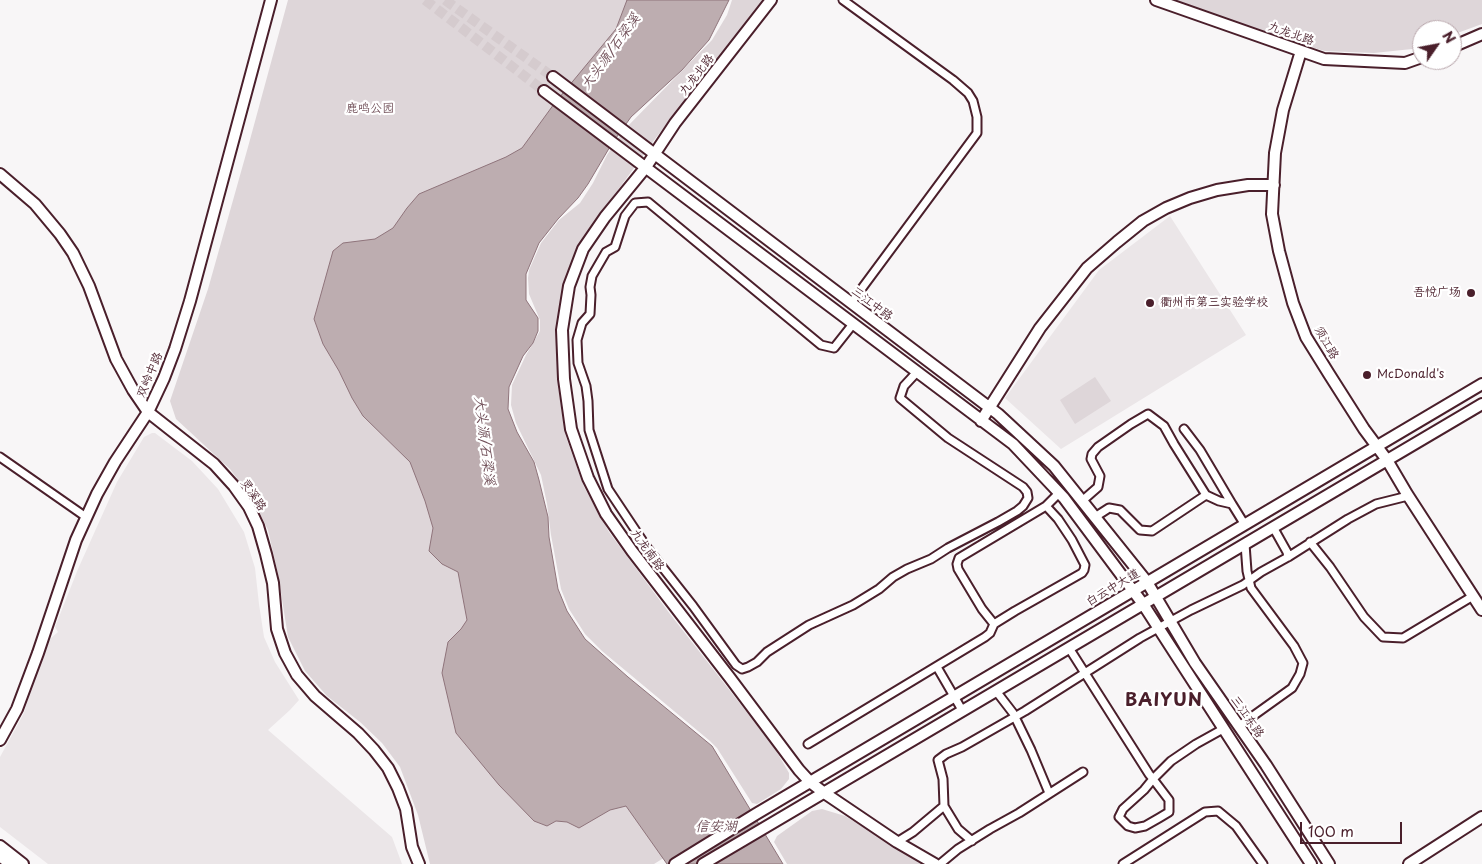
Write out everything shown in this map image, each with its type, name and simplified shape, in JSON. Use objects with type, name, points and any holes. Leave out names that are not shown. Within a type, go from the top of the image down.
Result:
[{"type":"street","name":"双岭中路","points":[[0,740],[21,700],[76,540],[86,517],[105,478],[148,412],[175,349],[190,301],[271,0]]},
{"type":"street","name":"九龙北路","points":[[646,167],[675,123],[771,0]]},
{"type":"street","points":[[843,0],[968,93],[973,101],[977,117],[976,133],[850,303]]},
{"type":"street","name":"九龙北路","points":[[1156,0],[1324,59],[1405,62],[1412,60]]},
{"type":"street","points":[[1462,43],[1482,34]]},
{"type":"street","name":"须江路","points":[[1301,51],[1283,110],[1275,153],[1272,214],[1279,251],[1293,303],[1306,337],[1482,610]]},
{"type":"street","name":"三江中路","points":[[553,77],[990,408],[1054,466],[1147,582]]},
{"type":"street","points":[[544,91],[1013,444],[1059,493],[1143,604],[1310,864]]},
{"type":"street","name":"九龙南路","points":[[646,167],[605,217],[583,249],[569,286],[562,330],[564,378],[571,429],[588,478],[606,514],[632,551],[791,761],[810,782],[823,792],[897,842],[935,864]]},
{"type":"street","name":"灵溪路","points":[[0,174],[29,199],[46,217],[73,253],[89,286],[116,359],[148,412],[214,464],[234,486],[249,507],[258,526],[266,554],[273,583],[277,629],[286,653],[297,675],[309,689],[330,710],[358,733],[388,768],[406,809],[412,847],[419,864]]},
{"type":"street","points":[[981,421],[1040,328],[1087,268],[1143,221],[1166,208],[1217,190],[1248,185],[1274,185]]},
{"type":"street","points":[[853,324],[834,348],[821,345],[648,202],[635,203],[625,216],[615,247],[606,252],[592,276],[590,314],[582,323],[577,340],[578,364],[586,386],[589,430],[608,488],[648,550],[693,606],[736,665],[742,669],[748,668],[767,652],[808,625],[853,605],[906,569],[932,559],[948,548],[1004,519],[1024,506],[1028,498],[1027,492],[1023,487],[948,438],[900,398],[904,386],[917,372]]},
{"type":"street","name":"白云中大道","points":[[676,864],[756,814],[1482,384]]},
{"type":"street","points":[[703,864],[1482,404]]},
{"type":"street","points":[[1082,501],[1098,487],[1100,476],[1091,459],[1092,454],[1098,447],[1148,414],[1164,426],[1206,495],[1232,504]]},
{"type":"street","points":[[1184,428],[1200,450],[1244,525]]},
{"type":"street","points":[[0,457],[86,517]]},
{"type":"street","points":[[994,624],[982,609],[958,569],[959,558],[1046,506],[1059,493]]},
{"type":"street","points":[[1095,517],[1109,508],[1120,510],[1140,530],[1152,531],[1206,495]]},
{"type":"street","points":[[972,841],[958,829],[944,806],[943,778],[938,760],[1014,717],[1158,628],[1249,581],[1348,519],[1376,504],[1408,496]]},
{"type":"street","points":[[808,744],[990,633],[994,624],[1082,573],[1085,564],[1072,540],[1046,506]]},
{"type":"street","points":[[1273,527],[1288,557]]},
{"type":"street","points":[[1310,542],[1330,567],[1364,617],[1383,637],[1403,638],[1473,596]]},
{"type":"street","points":[[1239,726],[1292,688],[1300,674],[1303,663],[1294,646],[1251,588],[1245,544]]},
{"type":"street","name":"三江东路","points":[[1147,582],[1195,663],[1266,765],[1329,864]]},
{"type":"street","points":[[682,615],[693,606]]},
{"type":"street","points":[[1069,648],[1153,779],[1169,800],[1169,812],[1145,826],[1134,828],[1128,826],[1119,817],[1123,809],[1144,790],[1153,779],[1171,761],[1223,729]]},
{"type":"street","points":[[937,667],[962,710]]},
{"type":"street","points":[[996,690],[1014,717],[1032,750],[1049,793]]},
{"type":"street","points":[[940,864],[958,849],[1083,772]]},
{"type":"street","points":[[897,842],[920,827],[944,806]]},
{"type":"street","points":[[1123,864],[1205,812],[1218,811],[1236,826],[1263,864]]},
{"type":"street","points":[[1409,864],[1482,817]]},
{"type":"street","points":[[0,846],[23,864]]},
{"type":"street","points":[[0,856],[10,864]]},
{"type":"shaded area","name":"衢州市第三实验学校","points":[[1170,216],[1246,335],[1061,449],[1005,398],[1099,270]]},
{"type":"shaded area","points":[[155,433],[192,461],[218,489],[244,532],[255,568],[264,637],[275,662],[299,700],[268,730],[392,837],[402,864],[48,864],[0,827],[0,757],[24,713],[50,639],[58,632],[55,627],[78,569],[117,482],[144,437]]},
{"type":"green space","name":"鹿鸣公园","points":[[288,0],[634,0],[414,459],[459,570],[617,802],[629,803],[667,856],[654,864],[430,864],[418,815],[400,767],[382,743],[360,722],[327,696],[305,671],[288,637],[278,574],[268,530],[253,500],[230,469],[176,419],[170,401],[208,289]]},
{"type":"green space","points":[[732,0],[765,0],[655,139],[578,245],[569,275],[558,345],[558,387],[566,437],[584,487],[609,532],[670,614],[774,747],[789,773],[789,779],[781,789],[757,804],[752,803],[717,748],[602,651],[585,634],[569,609],[561,589],[541,475],[516,423],[511,405],[512,385],[540,331],[540,320],[529,294],[528,278],[529,270],[541,243],[559,220],[580,203],[593,183],[607,155],[624,130],[712,40],[727,15]]},
{"type":"green space","points":[[1176,0],[1482,0],[1482,24],[1462,31],[1462,20],[1412,20],[1412,49],[1374,53],[1325,51],[1284,40]]},
{"type":"green space","points":[[1095,377],[1111,401],[1075,424],[1060,400]]},
{"type":"green space","points":[[822,809],[845,816],[925,864],[787,864],[774,842],[777,836],[812,811]]},
{"type":"water","points":[[627,0],[729,0],[709,40],[682,70],[631,117],[578,198],[539,243],[526,274],[526,300],[538,318],[538,331],[533,343],[523,356],[509,387],[508,409],[517,432],[534,462],[548,517],[549,537],[558,589],[567,611],[585,639],[712,746],[783,864],[667,864],[626,806],[610,810],[579,828],[567,822],[556,821],[547,826],[534,821],[499,785],[456,733],[442,673],[448,642],[467,620],[458,572],[442,564],[429,551],[433,528],[410,462],[363,416],[323,344],[314,319],[333,251],[343,243],[375,239],[393,228],[419,194],[506,157],[522,148],[554,104],[616,29]]},
{"type":"tunnel","points":[[425,0],[544,91]]},
{"type":"tunnel","points":[[445,0],[553,77]]},
{"type":"place","name":"吾悦广场","points":[[1471,293]]},
{"type":"place","name":"衢州市第三实验学校","points":[[1150,303]]},
{"type":"place","name":"McDonald's","points":[[1367,375]]},
{"type":"district","name":"BAIYUN","points":[[1164,701]]},
{"type":"water label","name":"大头源/石梁溪","points":[[611,52]]},
{"type":"water label","name":"大头源/石梁溪","points":[[484,441]]},
{"type":"water label","name":"信安湖","points":[[716,827]]}]
